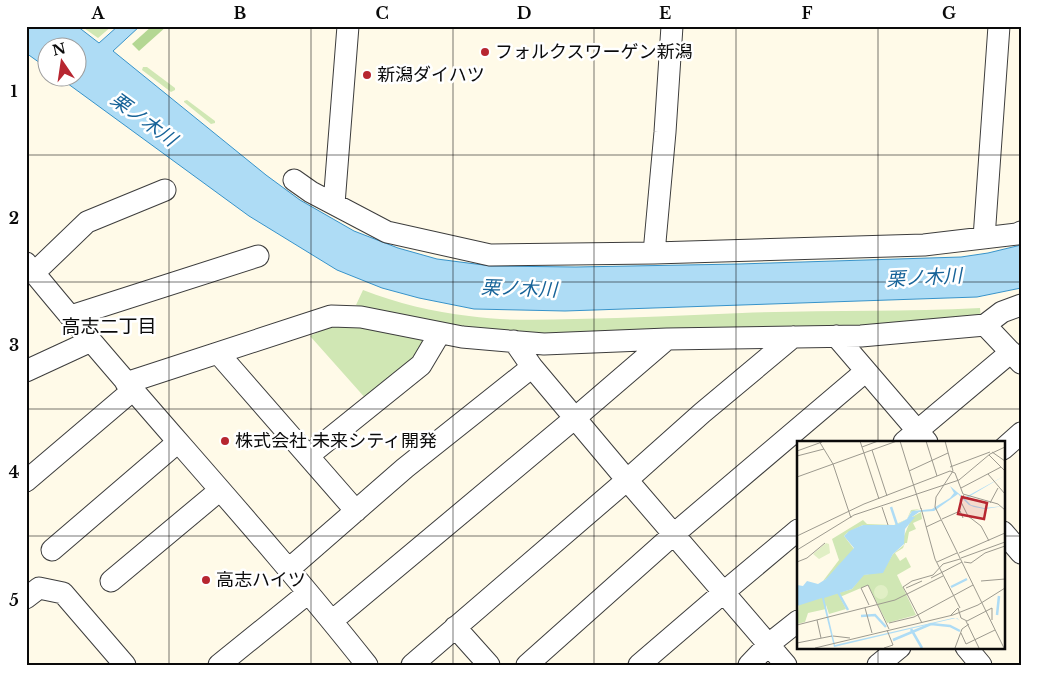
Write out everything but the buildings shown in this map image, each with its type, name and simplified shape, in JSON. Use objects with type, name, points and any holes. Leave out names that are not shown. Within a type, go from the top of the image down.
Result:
[{"type":"street","points":[[334,204],[348,26]]},
{"type":"street","points":[[654,253],[672,26]]},
{"type":"street","points":[[984,238],[999,26]]},
{"type":"street","points":[[294,180],[311,192],[387,232],[490,255],[654,253],[924,245],[1021,232]]},
{"type":"street","points":[[165,190],[87,222],[30,268],[129,386],[289,569],[366,665]]},
{"type":"street","points":[[71,316],[258,256]]},
{"type":"street","points":[[26,481],[129,386],[218,353],[331,316],[361,317],[462,337],[544,344],[667,339],[861,336],[985,325],[1002,312],[1021,305]]},
{"type":"street","points":[[836,336],[866,371],[916,439],[1016,357],[985,325]]},
{"type":"street","points":[[308,456],[421,365],[440,332]]},
{"type":"street","points":[[412,665],[702,413],[793,337]]},
{"type":"street","points":[[332,621],[667,339]]},
{"type":"street","points":[[514,340],[532,367],[786,665]]},
{"type":"street","points":[[26,371],[91,341]]},
{"type":"street","points":[[218,353],[356,511]]},
{"type":"street","points":[[289,569],[405,468],[532,367]]},
{"type":"street","points":[[527,665],[674,534],[866,371]]},
{"type":"street","points":[[52,550],[178,442]]},
{"type":"street","points":[[111,581],[220,490]]},
{"type":"street","points":[[639,665],[797,531]]},
{"type":"street","points":[[1004,534],[1014,555]]},
{"type":"street","points":[[26,598],[39,588],[63,593],[125,665]]},
{"type":"street","points":[[219,665],[308,593]]},
{"type":"street","points":[[749,665],[769,644],[797,622]]},
{"type":"street","points":[[455,627],[489,665]]},
{"type":"street","points":[[878,665],[899,648]]},
{"type":"street","points":[[967,648],[981,665]]},
{"type":"green space","points":[[81,26],[97,26],[99,28],[101,26],[112,26],[98,38]]},
{"type":"green space","points":[[152,26],[167,26],[139,51],[132,44]]},
{"type":"green space","points":[[143,67],[147,67],[175,88],[175,90],[171,92],[142,70]]},
{"type":"green space","points":[[187,100],[215,121],[215,123],[211,124],[184,102]]},
{"type":"green space","points":[[363,290],[402,303],[482,318],[535,320],[772,312],[980,308],[981,319],[880,327],[513,334],[421,324],[356,305]]},
{"type":"green space","points":[[364,323],[426,337],[427,348],[367,400],[310,336],[335,324]]},
{"type":"water","name":"栗ノ木川","points":[[26,26],[77,26],[99,43],[118,26],[140,26],[113,51],[266,175],[300,200],[354,231],[398,248],[437,259],[491,266],[576,267],[739,264],[961,257],[1021,245],[1021,288],[977,297],[565,311],[474,309],[419,298],[382,288],[337,270],[249,216],[74,88],[88,88],[88,38],[38,38],[38,62],[26,53]]},
{"type":"place","name":"フォルクスワーゲン新潟","points":[[485,52]]},
{"type":"place","name":"新潟ダイハツ","points":[[367,75]]},
{"type":"place","name":"株式会社 未来シティ開発","points":[[225,441]]},
{"type":"place","name":"高志ハイツ","points":[[206,580]]},
{"type":"district","name":"高志二丁目","points":[[109,326]]}]
